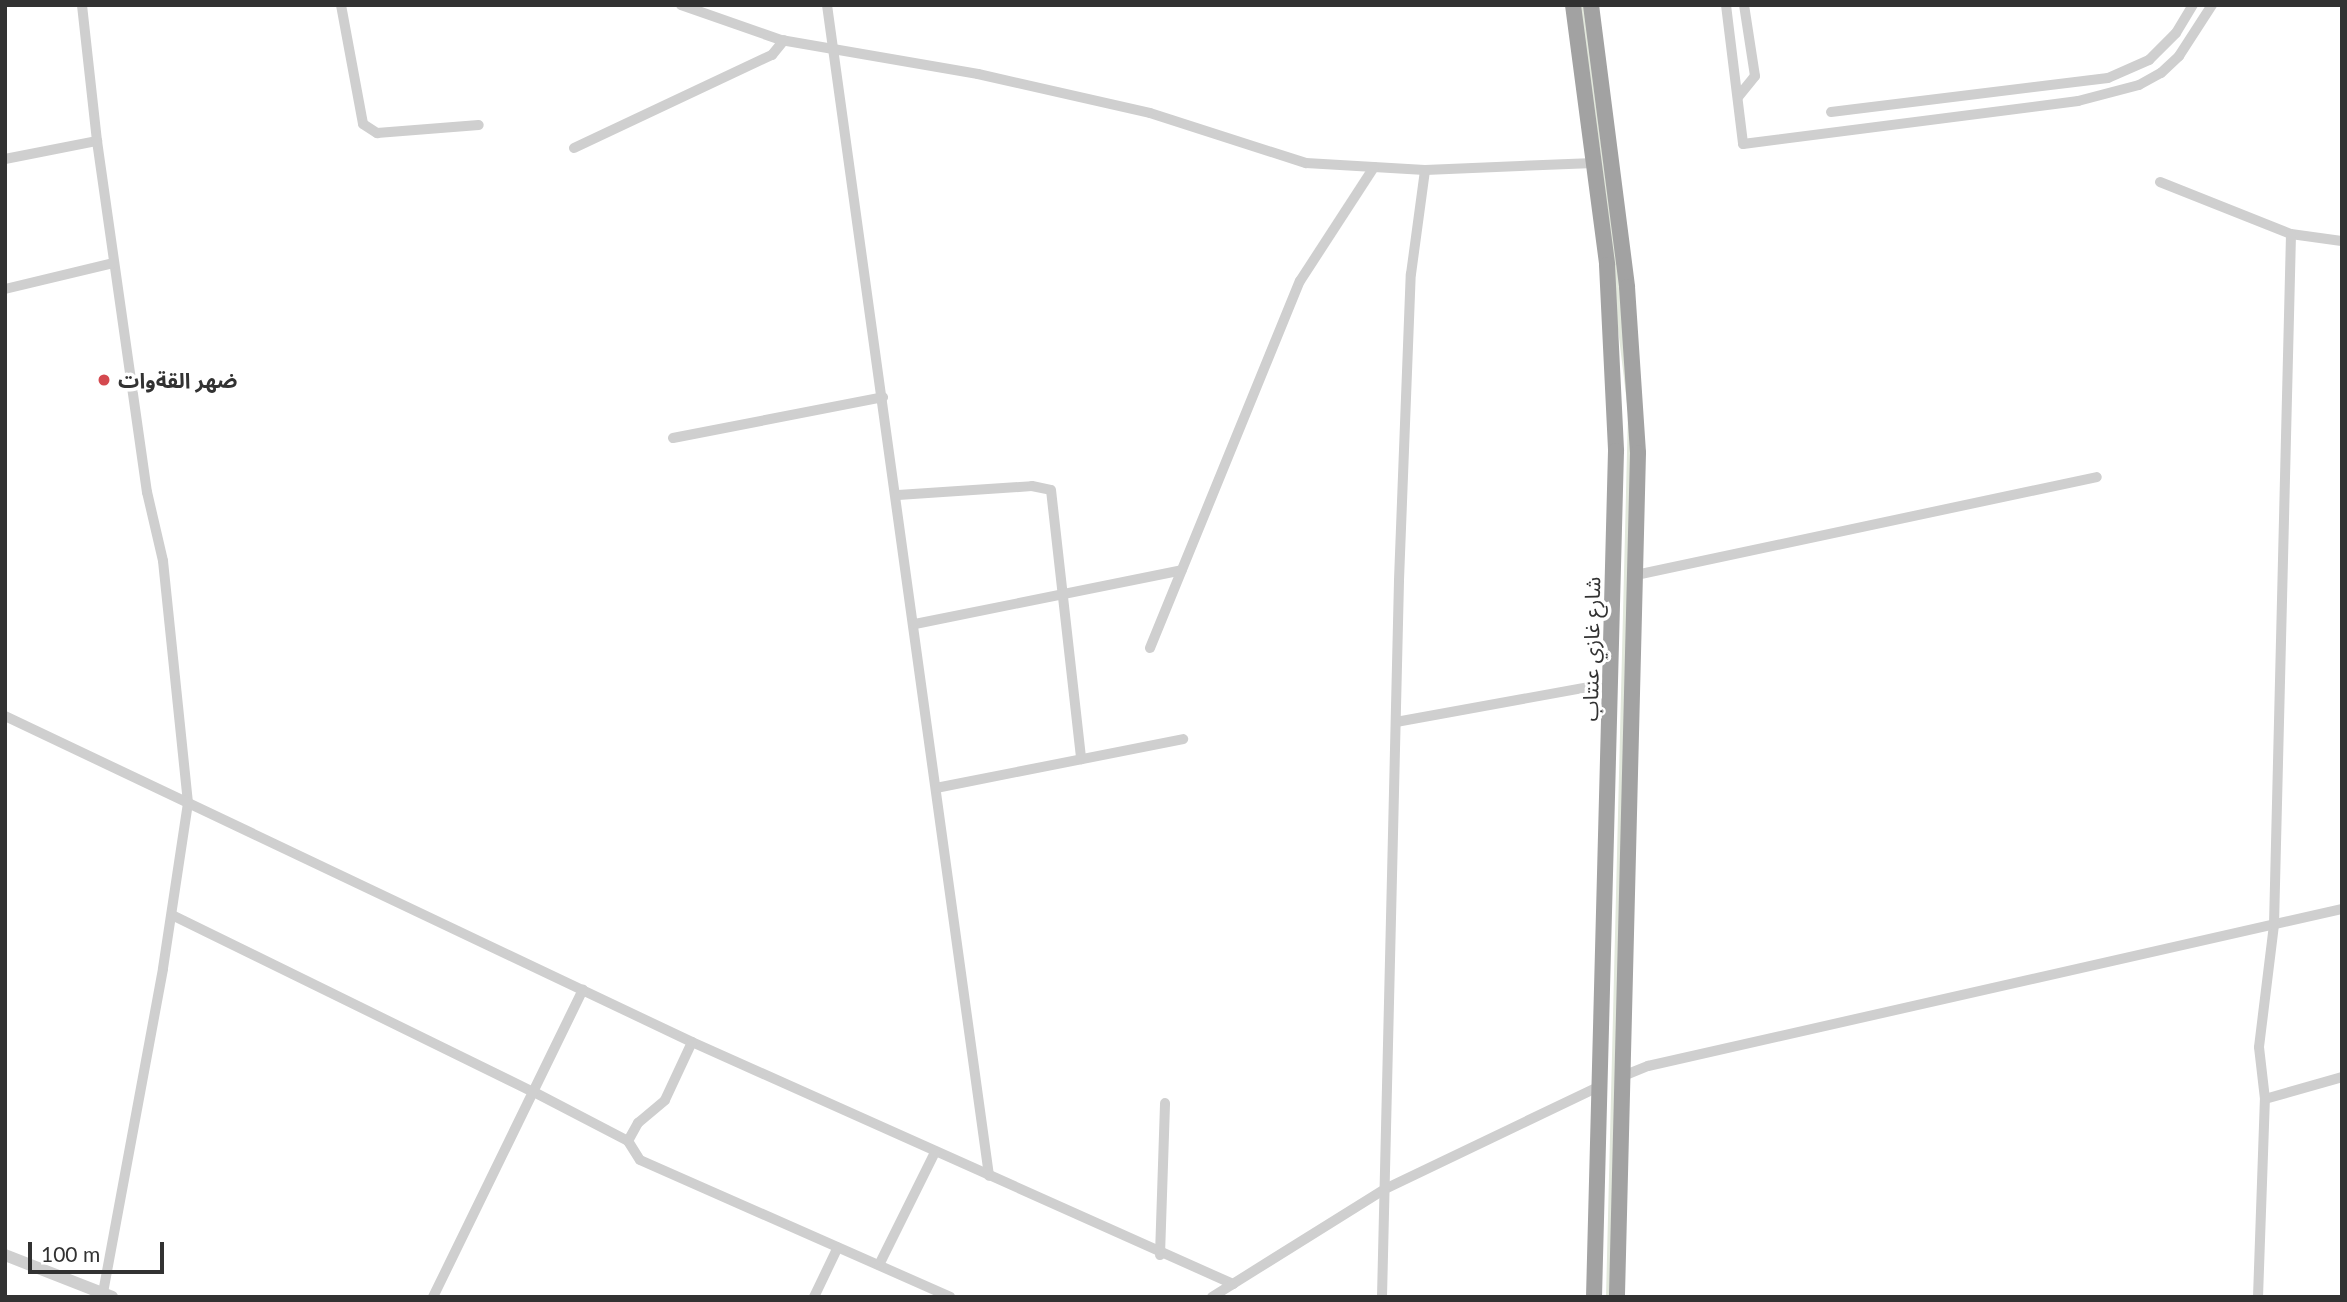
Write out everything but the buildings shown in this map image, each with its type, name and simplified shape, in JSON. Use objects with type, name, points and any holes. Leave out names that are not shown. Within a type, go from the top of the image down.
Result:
[{"type":"highway","name":"شارع غازي عنتاب","points":[[1573,5],[1607,265],[1616,451],[1594,1297]]},
{"type":"highway","points":[[1591,5],[1627,287],[1638,453],[1617,1297]]},
{"type":"street","points":[[5,1255],[106,1295],[172,915],[188,803],[163,561],[147,492],[113,263],[82,5]]},
{"type":"street","points":[[341,5],[363,124],[377,133],[479,125]]},
{"type":"street","points":[[681,5],[784,40],[978,74],[1150,113],[1306,163],[1425,170],[1594,163]]},
{"type":"street","points":[[828,5],[898,495],[989,1176]]},
{"type":"street","points":[[1726,5],[1743,144],[2078,101],[2139,85],[2161,73],[2179,56],[2211,5]]},
{"type":"street","points":[[1738,97],[1755,76],[1744,5]]},
{"type":"street","points":[[1831,112],[2108,78],[2149,61],[2176,33],[2193,6],[2205,15]]},
{"type":"street","points":[[574,148],[772,55],[784,40]]},
{"type":"street","points":[[5,159],[97,141]]},
{"type":"street","points":[[1150,648],[1300,281],[1374,167]]},
{"type":"street","points":[[1382,1297],[1396,722],[1411,274],[1425,170]]},
{"type":"street","points":[[2160,182],[2291,234],[2342,241]]},
{"type":"street","points":[[2258,1297],[2265,1099],[2259,1047],[2274,925],[2291,234]]},
{"type":"street","points":[[5,289],[113,263]]},
{"type":"street","points":[[673,438],[883,397]]},
{"type":"street","points":[[1636,575],[2097,477]]},
{"type":"street","points":[[898,495],[1044,486],[1055,501],[1081,759]]},
{"type":"street","points":[[915,624],[1182,570]]},
{"type":"street","points":[[1396,722],[1611,683]]},
{"type":"street","points":[[5,716],[692,1042],[1160,1255],[1233,1284]]},
{"type":"street","points":[[936,788],[1183,739]]},
{"type":"street","points":[[1623,1076],[1687,1057],[2342,909]]},
{"type":"street","points":[[172,915],[532,1091],[628,1141],[640,1160],[950,1297]]},
{"type":"street","points":[[433,1297],[583,990]]},
{"type":"street","points":[[628,1141],[638,1123],[665,1100],[692,1042]]},
{"type":"street","points":[[2265,1099],[2342,1077]]},
{"type":"street","points":[[1212,1297],[1385,1189],[1600,1086]]},
{"type":"street","points":[[1160,1255],[1165,1103]]},
{"type":"street","points":[[879,1265],[935,1153]]},
{"type":"street","points":[[814,1297],[838,1247]]},
{"type":"shaded area","points":[[1579,5],[1584,5],[1621,284],[1632,416],[1611,1297],[1606,1297],[1628,412]]},
{"type":"place","name":"ضهر القةوات","points":[[104,380]]}]
